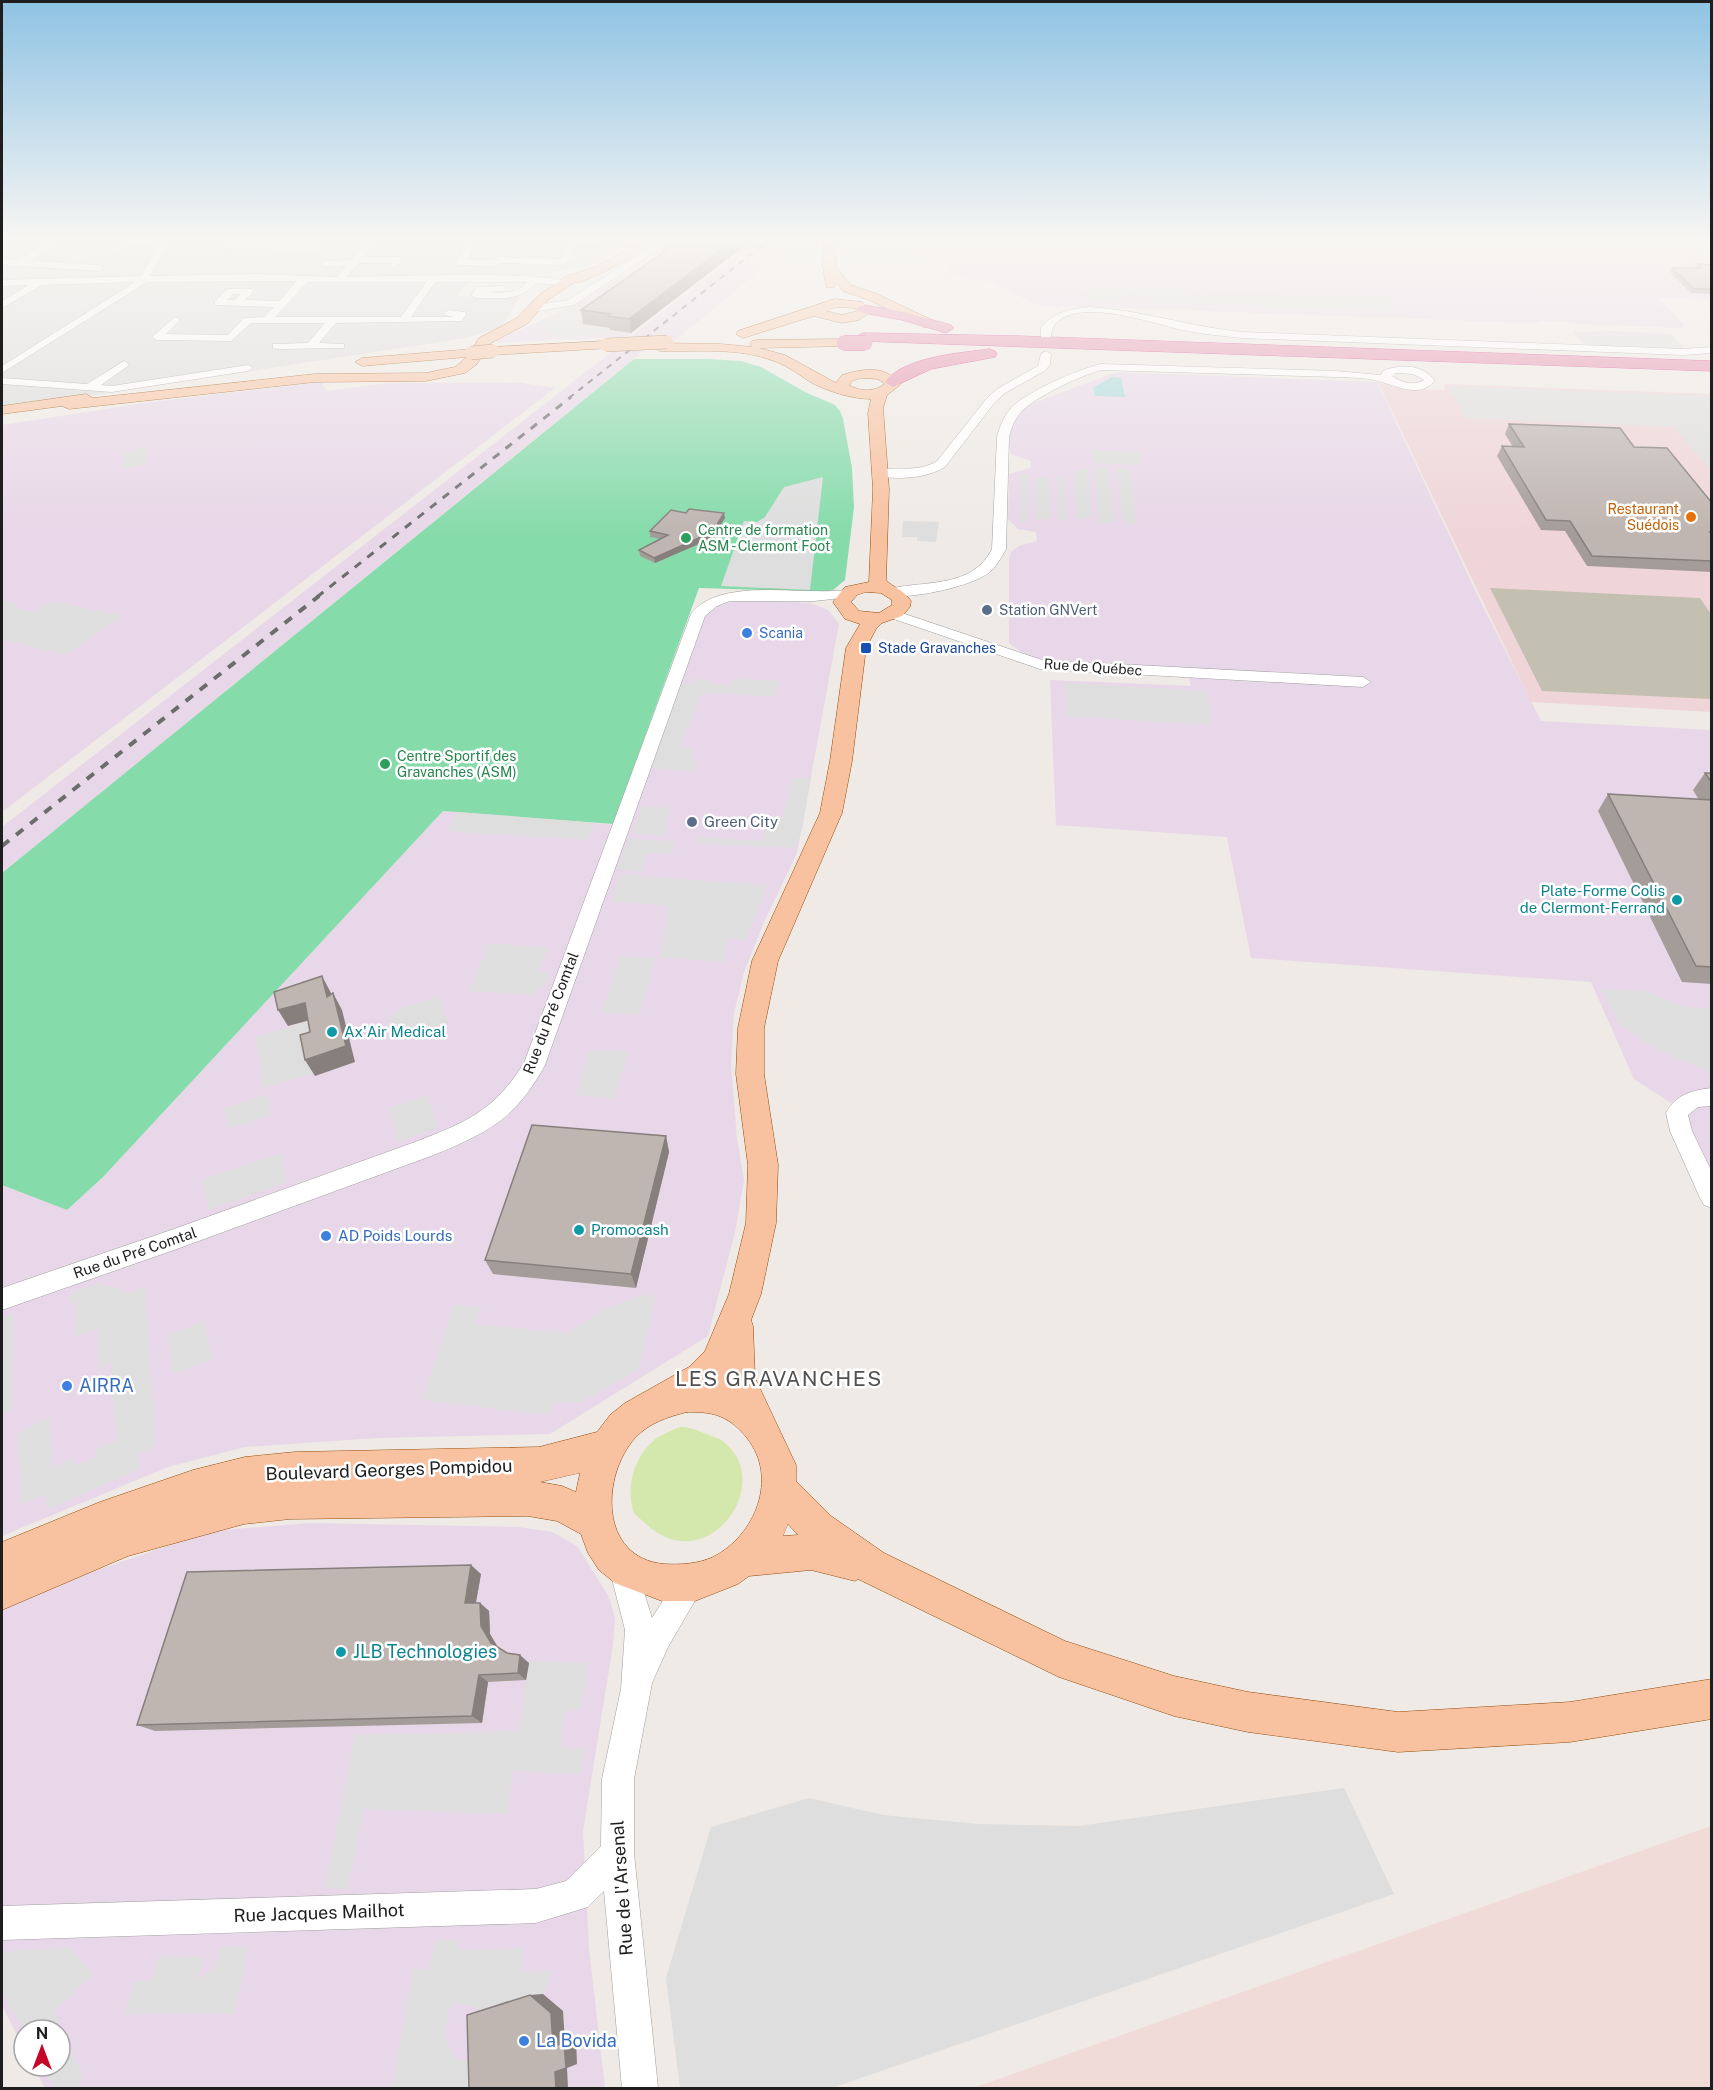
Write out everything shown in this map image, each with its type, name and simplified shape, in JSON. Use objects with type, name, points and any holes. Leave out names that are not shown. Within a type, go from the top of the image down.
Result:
[{"type":"highway","points":[[1014,338],[1074,343]]},
{"type":"highway","points":[[843,341],[1074,343],[1712,366]]},
{"type":"highway","points":[[864,341],[1712,371]]},
{"type":"highway","points":[[887,388],[907,373],[921,368],[1007,351],[1160,351]]},
{"type":"main road","points":[[348,360],[474,338]]},
{"type":"main road","points":[[69,405],[315,378],[347,376],[409,378],[444,375],[470,364],[484,341],[491,338]]},
{"type":"main road","points":[[663,345],[715,338]]},
{"type":"main road","points":[[849,338],[855,359],[853,376]]},
{"type":"main road","points":[[857,338],[863,359],[887,388]]},
{"type":"main road","points":[[277,371],[470,355],[602,348],[843,341]]},
{"type":"main road","points":[[663,345],[764,353],[789,363],[822,384],[851,392],[887,388]]},
{"type":"main road","points":[[2,415],[304,373],[470,355]]},
{"type":"main road","points":[[2,410],[328,363]]},
{"type":"main road","points":[[813,858],[845,651],[854,624],[850,601],[869,517],[869,473],[862,410],[851,392],[842,384],[853,376],[877,375]]},
{"type":"main road","points":[[887,388],[875,410],[882,473],[882,522],[878,580],[892,603]]},
{"type":"main road","points":[[850,601],[892,603]]},
{"type":"main road","points":[[850,601],[892,603]]},
{"type":"main road","points":[[737,1316],[738,1379],[758,1424],[771,1443],[778,1465],[779,1489],[774,1514],[762,1538],[745,1558],[719,1576],[689,1585],[665,1585],[643,1579],[624,1567],[606,1547],[595,1522],[592,1496],[597,1470],[608,1446],[631,1419],[701,1378],[717,1362],[745,1294],[761,1212],[763,1165],[750,1074],[751,1028],[765,961],[813,858],[831,813],[841,761],[844,722],[856,648],[868,626],[892,603]]},
{"type":"main road","points":[[661,1402],[687,1396],[714,1398],[738,1407],[758,1424]]},
{"type":"main road","name":"Boulevard Georges Pompidou","points":[[2,1560],[100,1520],[193,1488],[245,1475],[316,1469],[539,1465],[576,1457],[608,1446]]},
{"type":"main road","points":[[779,1489],[818,1529],[871,1566],[1059,1658],[1174,1696],[1270,1716],[1398,1732],[1468,1730],[1570,1722],[1712,1699]]},
{"type":"main road","name":"Boulevard Georges Pompidou","points":[[2,1591],[127,1538],[244,1506],[290,1501],[528,1498],[562,1504],[595,1522]]},
{"type":"main road","points":[[745,1558],[811,1552],[871,1566]]},
{"type":"street","points":[[2,370],[52,338]]},
{"type":"street","points":[[196,338],[231,338]]},
{"type":"street","points":[[311,346],[318,338]]},
{"type":"street","points":[[1308,338],[1683,352],[1712,350]]},
{"type":"street","points":[[277,346],[340,346]]},
{"type":"street","points":[[882,473],[923,472],[941,464],[991,400],[1001,391],[1042,368],[1046,354]]},
{"type":"street","points":[[90,387],[124,364]]},
{"type":"street","points":[[2,381],[112,389],[256,366]]},
{"type":"street","points":[[892,603],[926,589],[973,577],[993,564],[999,549],[1005,427],[1019,407],[1078,373],[1101,367],[1120,366],[1389,377]]},
{"type":"street","points":[[154,382],[174,368]]},
{"type":"street","name":"Rue du Pré Comtal","points":[[2,1299],[131,1256],[451,1137],[480,1124],[502,1109],[519,1089],[534,1065],[698,614],[708,605],[729,597],[850,601]]},
{"type":"street","name":"Rue de Québec","points":[[892,603],[927,624],[1040,664],[1364,682]]},
{"type":"street","points":[[1712,1097],[1685,1102],[1677,1113],[1681,1131],[1712,1198]]},
{"type":"street","name":"Rue de l'Arsenal","points":[[624,1567],[640,1630],[636,1689],[618,1779],[616,1853],[640,2088]]},
{"type":"street","name":"Rue de l'Arsenal","points":[[636,1689],[657,1637],[689,1585]]},
{"type":"street","name":"Rue Jacques Mailhot","points":[[2,1923],[536,1906],[576,1895],[616,1853]]},
{"type":"shaded area","points":[[2,338],[467,338],[466,338],[2,409]]},
{"type":"shaded area","points":[[504,338],[615,338],[499,343],[495,342]]},
{"type":"shaded area","points":[[630,338],[679,338],[676,340],[659,338],[2,873],[2,827]]},
{"type":"shaded area","points":[[1578,338],[1674,338],[1686,350],[1593,346],[1582,343]]},
{"type":"shaded area","points":[[1116,372],[1377,382],[1481,603],[1541,721],[1711,730],[1711,1172],[1682,1110],[1634,1079],[1591,982],[1251,958],[1227,837],[1056,825],[1050,680],[1191,686],[1186,668],[1043,659],[1026,656],[1009,643],[1009,558],[1011,552],[1019,546],[1037,541],[1036,532],[1018,529],[1008,519],[1009,474],[1030,468],[1031,461],[1011,454],[1009,434],[1019,414],[1029,405]]},
{"type":"shaded area","points":[[322,382],[326,391],[389,383],[521,383],[555,388],[2,812],[2,425],[144,403]]},
{"type":"shaded area","points":[[1378,382],[1401,389],[1444,390],[1445,384],[1711,394],[1711,712],[1531,702]]},
{"type":"shaded area","points":[[1448,386],[1711,396],[1711,470],[1674,427],[1466,418]]},
{"type":"shaded area","points":[[146,447],[146,464],[124,469],[124,453]]},
{"type":"shaded area","points":[[1092,450],[1140,452],[1142,465],[1094,463]]},
{"type":"shaded area","points":[[1095,467],[1109,468],[1114,523],[1099,522]]},
{"type":"shaded area","points":[[1117,468],[1131,469],[1137,522],[1132,524],[1123,523]]},
{"type":"shaded area","points":[[1088,469],[1092,518],[1076,518],[1074,471]]},
{"type":"shaded area","points":[[1020,474],[1028,474],[1027,522],[1020,522]]},
{"type":"shaded area","points":[[823,477],[810,590],[721,586],[744,521],[757,522],[765,517],[784,487]]},
{"type":"shaded area","points":[[1035,478],[1049,478],[1050,519],[1035,519]]},
{"type":"shaded area","points":[[1057,478],[1064,478],[1067,520],[1058,520]]},
{"type":"shaded area","points":[[903,521],[939,522],[936,542],[917,541],[917,537],[902,537]]},
{"type":"shaded area","points":[[1490,588],[1700,598],[1711,614],[1711,699],[1542,691]]},
{"type":"shaded area","points":[[2,600],[19,604],[14,608],[30,612],[55,601],[122,616],[66,655],[2,639]]},
{"type":"shaded area","points":[[745,600],[810,603],[828,610],[839,624],[797,853],[764,922],[744,972],[734,1013],[731,1064],[737,1138],[744,1180],[735,1232],[708,1336],[550,1434],[377,1438],[245,1447],[168,1467],[2,1536],[2,1185],[67,1210],[103,1177],[443,811],[630,826],[704,615],[720,604]]},
{"type":"shaded area","points":[[694,679],[711,680],[710,684],[732,685],[734,679],[781,681],[775,697],[703,692],[681,746],[693,749],[691,759],[698,760],[694,771],[650,768],[680,683],[692,683]]},
{"type":"shaded area","points":[[1065,683],[1207,691],[1212,725],[1066,716]]},
{"type":"shaded area","points":[[793,778],[811,778],[802,829],[795,848],[697,843],[699,837],[763,841],[769,816],[783,817]]},
{"type":"shaded area","points":[[642,806],[672,808],[663,836],[633,833]]},
{"type":"shaded area","points":[[457,812],[595,823],[588,840],[447,831]]},
{"type":"shaded area","points":[[628,839],[676,841],[672,854],[647,853],[642,872],[617,869]]},
{"type":"shaded area","points":[[620,874],[768,885],[746,940],[728,937],[724,962],[659,957],[665,931],[667,906],[612,901]]},
{"type":"shaded area","points":[[489,943],[548,948],[539,971],[549,973],[545,984],[531,994],[469,991]]},
{"type":"shaded area","points":[[620,956],[656,959],[639,1015],[602,1013]]},
{"type":"shaded area","points":[[1602,990],[1646,991],[1684,1007],[1711,1009],[1711,1073],[1652,1046],[1619,1024]]},
{"type":"shaded area","points":[[439,996],[449,1025],[397,1041],[390,1018],[396,1010]]},
{"type":"shaded area","points":[[314,1019],[314,1073],[263,1088],[256,1037]]},
{"type":"shaded area","points":[[590,1050],[628,1052],[615,1098],[576,1095]]},
{"type":"shaded area","points":[[269,1094],[271,1115],[228,1129],[224,1108]]},
{"type":"shaded area","points":[[428,1095],[438,1128],[398,1142],[389,1108]]},
{"type":"shaded area","points":[[282,1153],[287,1182],[209,1210],[203,1179]]},
{"type":"shaded area","points":[[102,1282],[101,1286],[117,1287],[128,1294],[145,1287],[156,1445],[139,1454],[139,1469],[47,1510],[46,1495],[21,1504],[17,1433],[50,1418],[52,1467],[73,1458],[74,1466],[95,1458],[95,1450],[116,1441],[111,1363],[98,1367],[98,1329],[74,1337],[77,1301],[69,1304],[71,1293]]},
{"type":"shaded area","points":[[642,1295],[656,1296],[638,1370],[582,1402],[554,1402],[550,1415],[422,1400],[454,1305],[481,1307],[476,1324],[568,1333],[605,1309]]},
{"type":"shaded area","points":[[14,1313],[13,1409],[2,1413],[2,1318]]},
{"type":"shaded area","points":[[205,1321],[212,1359],[172,1374],[168,1335]]},
{"type":"shaded area","points":[[310,1523],[518,1527],[552,1532],[577,1546],[609,1597],[615,1618],[613,1645],[583,1831],[589,1948],[605,2088],[45,2088],[40,2078],[72,2078],[72,2018],[12,2018],[12,2025],[2,2005],[2,1606],[51,1586],[211,1531]]},
{"type":"shaded area","points":[[529,1662],[589,1663],[581,1708],[563,1714],[562,1748],[585,1749],[581,1774],[513,1771],[508,1814],[364,1809],[348,1889],[325,1888],[355,1735],[519,1731]]},
{"type":"shaded area","points":[[1344,1788],[1394,1894],[832,2088],[680,2088],[666,1978],[711,1827],[809,1798],[883,1815],[978,1824],[1079,1826]]},
{"type":"shaded area","points":[[1711,1826],[1711,2088],[973,2088],[1234,1995]]},
{"type":"shaded area","points":[[435,1940],[457,1941],[458,1950],[524,1948],[520,1972],[553,1971],[543,1994],[482,2012],[472,2006],[456,2003],[448,2010],[446,2041],[456,2060],[470,2061],[485,2088],[392,2088],[413,1969],[429,1969]]},
{"type":"shaded area","points":[[222,1946],[248,1948],[235,2014],[124,2014],[134,1982],[151,1980],[159,1956],[203,1957],[198,1980],[214,1967]]},
{"type":"shaded area","points":[[71,1947],[93,1975],[54,2012],[57,2018],[16,2018],[2,1991],[2,1952]]},
{"type":"shaded area","points":[[72,2051],[83,2075],[79,2088],[55,2088],[50,2078],[72,2078]]},
{"type":"green space","name":"Centre Sportif des Gravanches (ASM)","points":[[634,359],[741,361],[761,367],[805,392],[835,405],[843,419],[852,468],[854,507],[845,580],[833,590],[823,592],[699,588],[613,824],[443,811],[103,1177],[67,1210],[2,1185],[2,873]]},
{"type":"green space","points":[[680,1427],[693,1429],[724,1442],[739,1462],[742,1482],[738,1503],[726,1521],[710,1535],[690,1541],[668,1538],[645,1523],[633,1510],[630,1492],[633,1473],[640,1456],[655,1440]]},
{"type":"water","points":[[1112,377],[1121,378],[1125,397],[1095,396],[1093,388]]},
{"type":"building","points":[[1509,424],[1620,428],[1634,447],[1667,448],[1712,503],[1712,532],[1710,532],[1712,534],[1712,561],[1592,556],[1570,521],[1546,520],[1502,446],[1524,447]]},
{"type":"building","name":"Centre de formation ASM - Clermont Foot","points":[[689,509],[724,513],[709,538],[701,537],[654,558],[639,550],[668,535],[650,531],[671,510],[686,513]]},
{"type":"building","points":[[1705,773],[1712,773],[1712,783]]},
{"type":"building","name":"Plate-Forme Colis de Clermont-Ferrand","points":[[1608,794],[1712,800],[1712,967],[1696,966]]},
{"type":"building","points":[[322,976],[327,997],[333,993],[346,1046],[305,1060],[300,1035],[310,1032],[305,1003],[278,1010],[274,992]]},
{"type":"building","name":"Promocash","points":[[532,1125],[666,1136],[631,1274],[485,1260]]},
{"type":"building","name":"JLB Technologies","points":[[471,1565],[465,1603],[480,1603],[481,1626],[491,1643],[507,1653],[520,1655],[518,1673],[479,1675],[472,1716],[137,1725],[187,1572]]},
{"type":"building","name":"La Bovida","points":[[530,1995],[551,2013],[553,2046],[564,2043],[566,2068],[555,2072],[556,2088],[469,2088],[467,2015]]},
{"type":"railway","points":[[569,398],[646,338]]},
{"type":"railway","points":[[317,597],[571,397]]},
{"type":"railway","points":[[2,846],[319,596]]},
{"type":"place","name":"Restaurant Suédois","points":[[1691,517]]},
{"type":"place","name":"Centre de formation ASM - Clermont Foot","points":[[686,538]]},
{"type":"place","name":"Station GNVert","points":[[987,610]]},
{"type":"place","name":"Scania","points":[[747,633]]},
{"type":"place","name":"Stade Gravanches","points":[[866,648]]},
{"type":"place","name":"Centre Sportif des Gravanches (ASM)","points":[[385,764]]},
{"type":"place","name":"Green City","points":[[692,822]]},
{"type":"place","name":"Plate-Forme Colis de Clermont-Ferrand","points":[[1677,900]]},
{"type":"place","name":"Ax'Air Medical","points":[[332,1032]]},
{"type":"place","name":"Promocash","points":[[579,1230]]},
{"type":"place","name":"AD Poids Lourds","points":[[326,1236]]},
{"type":"place","name":"AIRRA","points":[[67,1386]]},
{"type":"place","name":"JLB Technologies","points":[[341,1652]]},
{"type":"place","name":"La Bovida","points":[[524,2041]]},
{"type":"district","name":"LES GRAVANCHES","points":[[779,1379]]}]
